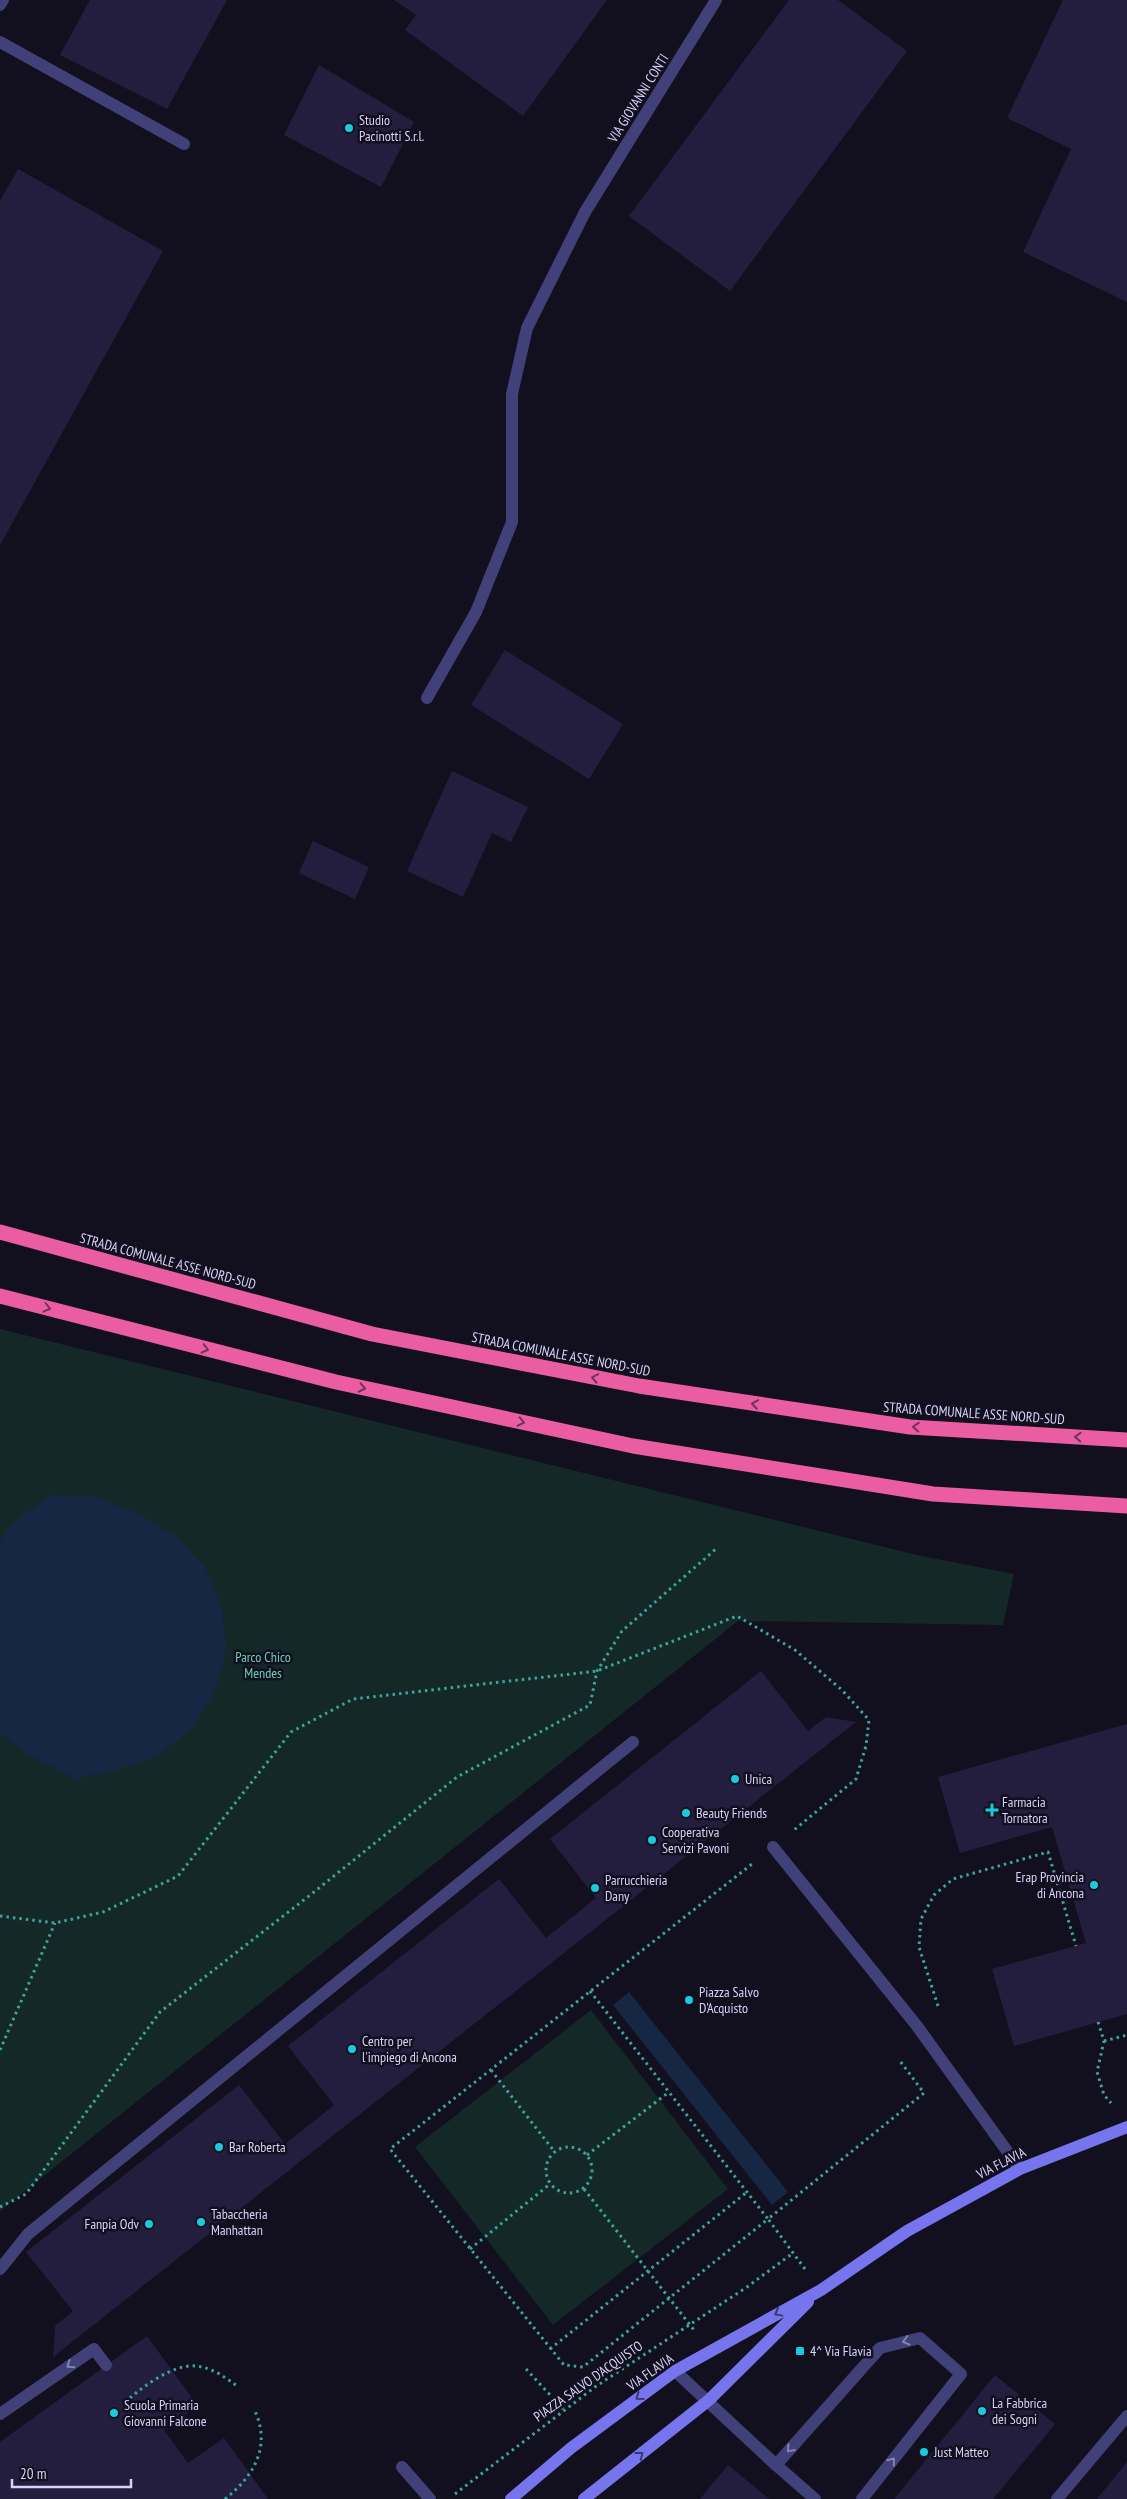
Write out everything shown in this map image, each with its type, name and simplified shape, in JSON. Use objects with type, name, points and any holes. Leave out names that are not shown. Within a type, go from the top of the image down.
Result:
[{"type":"highway","name":"STRADA COMUNALE ASSE NORD-SUD","points":[[0,1232],[372,1334],[638,1386],[910,1427],[1127,1440]]},
{"type":"highway","points":[[0,1296],[336,1382],[633,1446],[933,1494],[1127,1506]]},
{"type":"street","points":[[0,5],[3,0]]},
{"type":"street","name":"VIA GIOVANNI CONTI","points":[[427,698],[476,612],[512,522],[512,394],[527,328],[584,212],[716,0]]},
{"type":"street","points":[[0,42],[184,144]]},
{"type":"street","points":[[0,2269],[28,2234],[633,1742]]},
{"type":"street","points":[[773,1847],[918,2026],[1020,2169]]},
{"type":"street","name":"VIA FLAVIA","points":[[511,2499],[571,2448],[675,2371],[821,2290],[908,2231],[1020,2169],[1127,2127]]},
{"type":"street","name":"VIA FLAVIA","points":[[584,2499],[596,2494],[709,2400],[821,2290]]},
{"type":"street","points":[[776,2465],[880,2348],[920,2338],[961,2374],[862,2499]]},
{"type":"street","points":[[0,2414],[94,2349],[106,2365]]},
{"type":"street","points":[[675,2371],[709,2400],[776,2465],[815,2499]]},
{"type":"street","points":[[1057,2499],[1126,2421]]},
{"type":"street","points":[[402,2466],[430,2499]]},
{"type":"path","points":[[0,2207],[26,2194],[160,2012],[314,1892],[456,1777],[590,1705],[597,1671],[622,1631],[717,1548]]},
{"type":"path","points":[[0,1916],[55,1923],[103,1912],[178,1876],[291,1732],[353,1699],[597,1671],[737,1616],[795,1650],[842,1690],[869,1720],[866,1746],[856,1779],[773,1847],[390,2149],[564,2366],[583,2367],[924,2093],[900,2062]]},
{"type":"path","points":[[918,2026],[939,2009],[919,1947],[921,1919],[934,1895],[953,1879],[1048,1852],[1076,1946]]},
{"type":"path","points":[[0,2050],[55,1923]]},
{"type":"path","points":[[590,1991],[821,2290]]},
{"type":"path","points":[[1098,2022],[1104,2041],[1097,2072],[1104,2095],[1116,2108]]},
{"type":"path","points":[[1104,2041],[1127,2035]]},
{"type":"path","points":[[491,2070],[554,2151]]},
{"type":"path","points":[[588,2155],[669,2092]]},
{"type":"path","points":[[565,2146],[578,2148],[588,2155],[592,2166],[591,2179],[584,2189],[572,2193],[560,2192],[550,2184],[545,2173],[547,2161],[554,2151],[565,2146]]},
{"type":"path","points":[[470,2249],[550,2184]]},
{"type":"path","points":[[584,2189],[690,2324],[709,2352]]},
{"type":"path","points":[[550,2349],[747,2192]]},
{"type":"path","name":"PIAZZA SALVO D'ACQUISTO","points":[[449,2499],[564,2410],[793,2253]]},
{"type":"path","points":[[130,2398],[146,2384],[173,2371],[194,2366],[211,2370],[238,2386]]},
{"type":"path","points":[[526,2369],[564,2410]]},
{"type":"path","points":[[225,2499],[250,2476],[258,2459],[261,2442],[258,2417],[254,2409]]},
{"type":"green space","name":"Parco Chico Mendes","points":[[0,1329],[917,1555],[1014,1574],[1003,1625],[738,1621],[0,2211]]},
{"type":"green space","points":[[591,2010],[728,2189],[553,2325],[415,2147]]},
{"type":"water","points":[[50,1495],[94,1496],[139,1514],[176,1536],[205,1568],[222,1607],[226,1650],[215,1692],[192,1728],[158,1756],[119,1769],[75,1779],[31,1756],[0,1733],[0,1541],[11,1525]]},
{"type":"water","points":[[629,1992],[788,2192],[772,2205],[613,2005]]},
{"type":"building","points":[[90,0],[227,0],[167,109],[60,55]]},
{"type":"building","points":[[394,0],[607,0],[523,116],[405,30],[416,15]]},
{"type":"building","points":[[789,0],[838,0],[907,51],[730,291],[629,216]]},
{"type":"building","points":[[1063,0],[1127,0],[1127,302],[1023,252],[1071,149],[1007,118]]},
{"type":"building","name":"Studio Pacinotti S.r.l.","points":[[319,65],[414,122],[381,187],[284,135]]},
{"type":"building","points":[[18,169],[163,251],[0,545],[0,201]]},
{"type":"building","points":[[505,650],[623,724],[589,779],[471,705]]},
{"type":"building","points":[[452,771],[528,807],[511,842],[492,833],[463,897],[407,871]]},
{"type":"building","points":[[313,841],[369,867],[355,899],[299,873]]},
{"type":"building","points":[[761,1671],[808,1731],[826,1717],[856,1722],[53,2357],[55,2326],[73,2311],[26,2252],[239,2085],[285,2144],[334,2105],[288,2046],[499,1879],[546,1938],[596,1898],[550,1839]]},
{"type":"building","points":[[1127,1724],[1127,2014],[1014,2046],[992,1969],[1086,1943],[1052,1827],[960,1853],[938,1777]]},
{"type":"building","name":"Scuola Primaria Giovanni Falcone","points":[[147,2336],[198,2406],[164,2430],[188,2463],[224,2438],[268,2499],[0,2499],[0,2442]]},
{"type":"building","points":[[995,2375],[1055,2424],[993,2499],[894,2499]]},
{"type":"building","points":[[1127,2462],[1127,2499],[1097,2499]]},
{"type":"building","points":[[728,2465],[769,2499],[700,2499]]},
{"type":"place","name":"Studio Pacinotti S.r.l.","points":[[349,128]]},
{"type":"place","name":"Unica","points":[[735,1779]]},
{"type":"place","name":"Farmacia Tornatora","points":[[992,1810]]},
{"type":"place","name":"Beauty Friends","points":[[686,1813]]},
{"type":"place","name":"Cooperativa Servizi Pavoni","points":[[652,1840]]},
{"type":"place","name":"Erap Provincia di Ancona","points":[[1094,1885]]},
{"type":"place","name":"Parrucchieria Dany","points":[[595,1888]]},
{"type":"place","name":"Piazza Salvo D'Acquisto","points":[[689,2000]]},
{"type":"place","name":"Centro per l'impiego di Ancona","points":[[352,2049]]},
{"type":"place","name":"Bar Roberta","points":[[219,2147]]},
{"type":"place","name":"Tabaccheria Manhattan","points":[[201,2222]]},
{"type":"place","name":"Fanpia Odv","points":[[149,2224]]},
{"type":"place","name":"4^ Via Flavia","points":[[800,2351]]},
{"type":"place","name":"La Fabbrica dei Sogni","points":[[982,2411]]},
{"type":"place","name":"Scuola Primaria Giovanni Falcone","points":[[114,2413]]},
{"type":"place","name":"Just Matteo","points":[[924,2452]]}]
